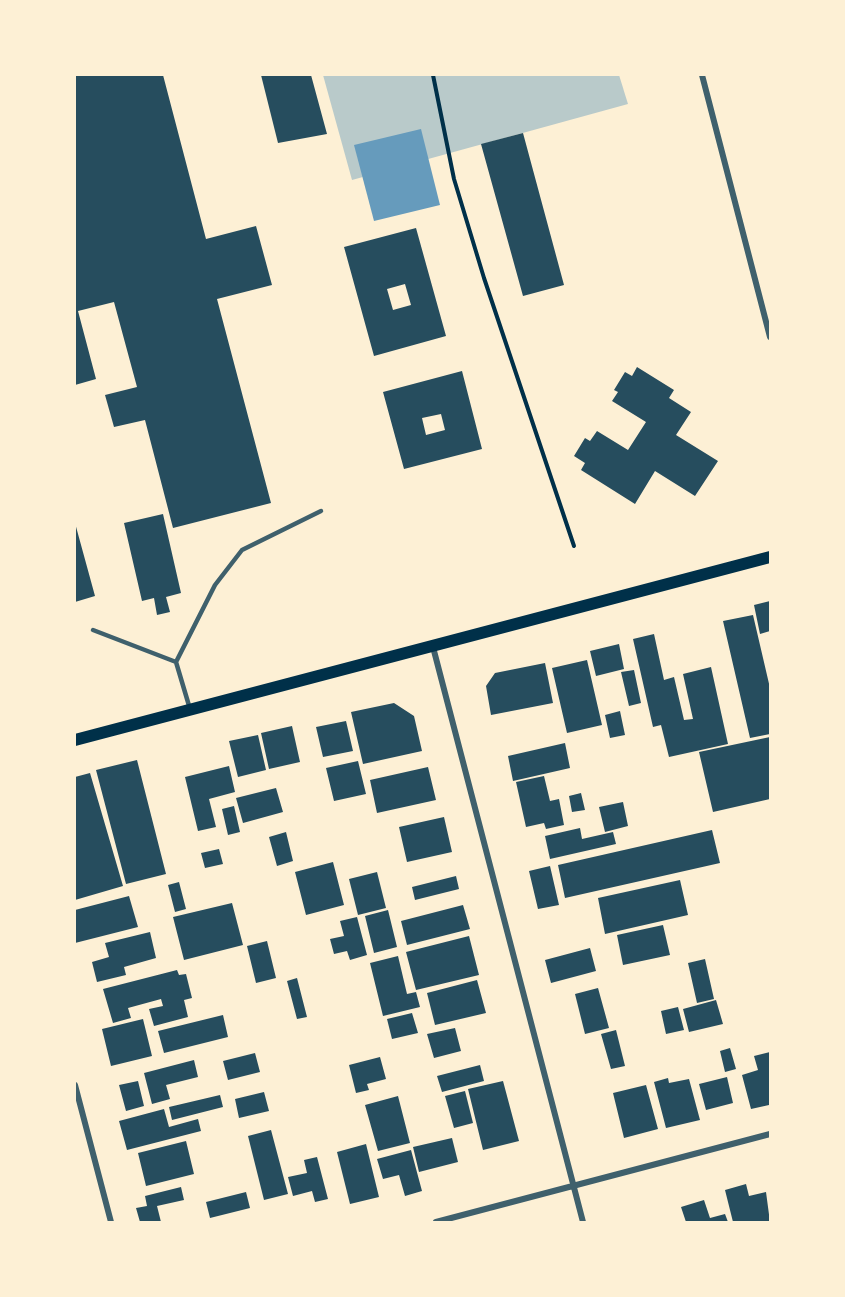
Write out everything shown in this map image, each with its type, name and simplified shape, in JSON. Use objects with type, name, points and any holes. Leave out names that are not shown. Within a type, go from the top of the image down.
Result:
[{"type":"main road","points":[[75,740],[770,558]]},
{"type":"street","points":[[702,75],[770,337]]},
{"type":"street","points":[[433,647],[583,1222]]},
{"type":"street","points":[[75,1085],[111,1222]]},
{"type":"street","points":[[436,1222],[770,1134]]},
{"type":"lane","points":[[191,711],[176,662],[215,585],[242,550],[321,511]]},
{"type":"lane","points":[[93,630],[176,662]]},
{"type":"path","points":[[433,75],[454,179],[484,278],[574,546]]},
{"type":"shaded area","points":[[323,75],[619,75],[628,104],[352,180]]},
{"type":"water","points":[[421,129],[440,205],[374,221],[354,145]]},
{"type":"building","points":[[75,75],[163,75],[206,239],[256,226],[272,285],[217,299],[271,503],[173,528],[145,420],[114,427],[105,395],[137,387],[114,302],[78,311],[96,379],[75,385]]},
{"type":"building","points":[[261,75],[311,75],[327,134],[278,143]]},
{"type":"building","points":[[523,133],[564,285],[523,296],[481,144]]},
{"type":"building","points":[[416,228],[446,336],[374,356],[344,247]],"holes":[[[405,284],[411,305],[393,310],[387,289]]]},
{"type":"building","points":[[637,367],[674,390],[669,398],[691,412],[676,435],[718,461],[695,496],[655,471],[635,504],[581,470],[585,463],[574,456],[585,438],[590,441],[597,431],[628,450],[646,422],[612,401],[618,392],[614,390],[625,372],[632,376]]},
{"type":"building","points":[[462,371],[482,449],[404,469],[383,392]],"holes":[[[441,414],[445,430],[426,435],[422,418]]]},
{"type":"building","points":[[163,514],[181,593],[166,597],[170,612],[157,615],[154,598],[142,601],[124,523]]},
{"type":"building","points":[[75,523],[95,596],[75,602]]},
{"type":"building","points":[[770,601],[770,631],[760,634],[754,605]]},
{"type":"building","points":[[753,615],[770,688],[770,734],[750,738],[723,621]]},
{"type":"building","points":[[654,634],[664,680],[674,677],[684,720],[693,719],[683,674],[711,667],[728,744],[669,757],[661,725],[653,727],[633,639]]},
{"type":"building","points":[[619,644],[624,669],[596,676],[590,651]]},
{"type":"building","points":[[587,660],[602,725],[567,733],[552,668]]},
{"type":"building","points":[[545,663],[553,703],[491,715],[486,686],[495,673]]},
{"type":"building","points":[[634,670],[641,703],[629,706],[621,672]]},
{"type":"building","points":[[394,703],[414,716],[422,751],[363,764],[351,712]]},
{"type":"building","points":[[620,711],[625,735],[610,738],[605,715]]},
{"type":"building","points":[[346,721],[353,751],[323,757],[316,727]]},
{"type":"building","points":[[292,726],[300,762],[269,769],[261,733]]},
{"type":"building","points":[[258,735],[266,770],[238,777],[229,741]]},
{"type":"building","points":[[770,737],[770,799],[713,812],[699,752]]},
{"type":"building","points":[[565,743],[570,768],[513,781],[508,756]]},
{"type":"building","points":[[137,760],[166,874],[126,884],[96,770]]},
{"type":"building","points":[[358,761],[366,794],[334,801],[326,768]]},
{"type":"building","points":[[229,766],[235,792],[209,799],[216,827],[198,831],[185,777]]},
{"type":"building","points":[[428,767],[436,800],[377,813],[370,780]]},
{"type":"building","points":[[90,773],[123,886],[75,900],[75,777]]},
{"type":"building","points":[[544,776],[550,801],[559,799],[564,825],[546,829],[544,823],[526,827],[516,782]]},
{"type":"building","points":[[276,788],[283,812],[243,823],[236,798]]},
{"type":"building","points":[[581,793],[585,810],[572,812],[569,796]]},
{"type":"building","points":[[623,802],[628,826],[605,832],[599,807]]},
{"type":"building","points":[[234,806],[240,832],[228,835],[222,809]]},
{"type":"building","points":[[444,817],[452,852],[407,862],[399,827]]},
{"type":"building","points":[[580,828],[582,839],[613,832],[616,844],[550,859],[545,836]]},
{"type":"building","points":[[712,830],[720,863],[565,898],[558,865]]},
{"type":"building","points":[[286,832],[293,861],[277,866],[269,837]]},
{"type":"building","points":[[219,849],[223,864],[205,868],[201,853]]},
{"type":"building","points":[[333,862],[344,905],[306,915],[295,872]]},
{"type":"building","points":[[550,866],[559,905],[538,909],[529,871]]},
{"type":"building","points":[[377,872],[386,908],[358,915],[349,879]]},
{"type":"building","points":[[456,876],[459,889],[415,900],[412,887]]},
{"type":"building","points":[[680,880],[688,915],[605,934],[598,898]]},
{"type":"building","points":[[179,882],[186,909],[175,912],[168,885]]},
{"type":"building","points":[[129,896],[138,927],[75,943],[75,910]]},
{"type":"building","points":[[232,903],[243,945],[184,960],[173,917]]},
{"type":"building","points":[[463,905],[470,929],[407,945],[401,921]]},
{"type":"building","points":[[388,910],[397,947],[374,953],[365,916]]},
{"type":"building","points":[[357,917],[367,955],[350,960],[347,951],[334,954],[330,939],[344,936],[340,921]]},
{"type":"building","points":[[663,925],[670,955],[623,965],[617,935]]},
{"type":"building","points":[[150,932],[156,958],[124,967],[126,975],[97,982],[92,962],[109,957],[105,943]]},
{"type":"building","points":[[469,936],[479,975],[416,990],[406,952]]},
{"type":"building","points":[[267,941],[276,978],[256,983],[247,946]]},
{"type":"building","points":[[590,948],[596,971],[551,983],[545,960]]},
{"type":"building","points":[[398,956],[407,994],[416,992],[420,1007],[383,1016],[370,963]]},
{"type":"building","points":[[705,959],[714,999],[697,1003],[688,963]]},
{"type":"building","points":[[177,970],[179,975],[186,974],[192,998],[184,1000],[188,1017],[154,1026],[149,1009],[163,1006],[161,999],[128,1008],[131,1018],[113,1023],[103,989]]},
{"type":"building","points":[[297,978],[307,1017],[297,1019],[287,981]]},
{"type":"building","points":[[477,980],[486,1013],[435,1025],[427,993]]},
{"type":"building","points":[[598,988],[609,1028],[585,1034],[575,994]]},
{"type":"building","points":[[716,1000],[723,1024],[689,1032],[683,1009]]},
{"type":"building","points":[[678,1007],[684,1030],[666,1034],[661,1011]]},
{"type":"building","points":[[412,1013],[418,1033],[392,1039],[387,1019]]},
{"type":"building","points":[[223,1015],[228,1037],[164,1053],[158,1031]]},
{"type":"building","points":[[143,1019],[152,1056],[111,1066],[102,1029]]},
{"type":"building","points":[[455,1028],[461,1051],[434,1058],[427,1034]]},
{"type":"building","points":[[616,1030],[625,1066],[611,1069],[601,1034]]},
{"type":"building","points":[[730,1048],[736,1069],[725,1072],[720,1051]]},
{"type":"building","points":[[770,1052],[769,1105],[751,1109],[742,1075],[758,1070],[754,1056]]},
{"type":"building","points":[[255,1053],[260,1072],[228,1080],[223,1061]]},
{"type":"building","points":[[380,1057],[386,1079],[367,1084],[369,1090],[356,1093],[349,1065]]},
{"type":"building","points":[[194,1060],[198,1077],[166,1085],[170,1099],[152,1104],[144,1073]]},
{"type":"building","points":[[480,1065],[484,1081],[442,1092],[437,1076]]},
{"type":"building","points":[[727,1077],[733,1103],[706,1110],[699,1084]]},
{"type":"building","points":[[668,1078],[669,1083],[689,1079],[700,1120],[666,1128],[654,1082]]},
{"type":"building","points":[[138,1081],[144,1106],[126,1111],[119,1085]]},
{"type":"building","points":[[503,1081],[519,1141],[483,1150],[468,1089]]},
{"type":"building","points":[[646,1085],[658,1129],[624,1138],[613,1093]]},
{"type":"building","points":[[465,1091],[473,1123],[454,1128],[445,1096]]},
{"type":"building","points":[[264,1092],[269,1111],[239,1118],[235,1099]]},
{"type":"building","points":[[220,1095],[223,1107],[172,1120],[169,1107]]},
{"type":"building","points":[[398,1096],[410,1143],[378,1151],[365,1105]]},
{"type":"building","points":[[164,1109],[169,1127],[198,1119],[201,1131],[127,1150],[119,1121]]},
{"type":"building","points":[[271,1130],[288,1194],[264,1200],[248,1136]]},
{"type":"building","points":[[452,1138],[458,1162],[419,1172],[413,1147]]},
{"type":"building","points":[[186,1141],[194,1174],[146,1186],[138,1153]]},
{"type":"building","points":[[366,1144],[379,1197],[350,1204],[337,1152]]},
{"type":"building","points":[[411,1150],[422,1191],[405,1196],[399,1175],[383,1179],[377,1159]]},
{"type":"building","points":[[317,1157],[328,1199],[315,1202],[312,1191],[293,1196],[288,1177],[307,1173],[304,1160]]},
{"type":"building","points":[[746,1184],[749,1196],[766,1192],[770,1222],[733,1222],[725,1190]]},
{"type":"building","points":[[181,1187],[184,1200],[157,1206],[161,1222],[140,1222],[136,1208],[147,1206],[145,1196]]},
{"type":"building","points":[[246,1192],[250,1208],[210,1218],[206,1202]]},
{"type":"building","points":[[704,1200],[710,1218],[725,1214],[728,1222],[686,1222],[681,1207]]}]
